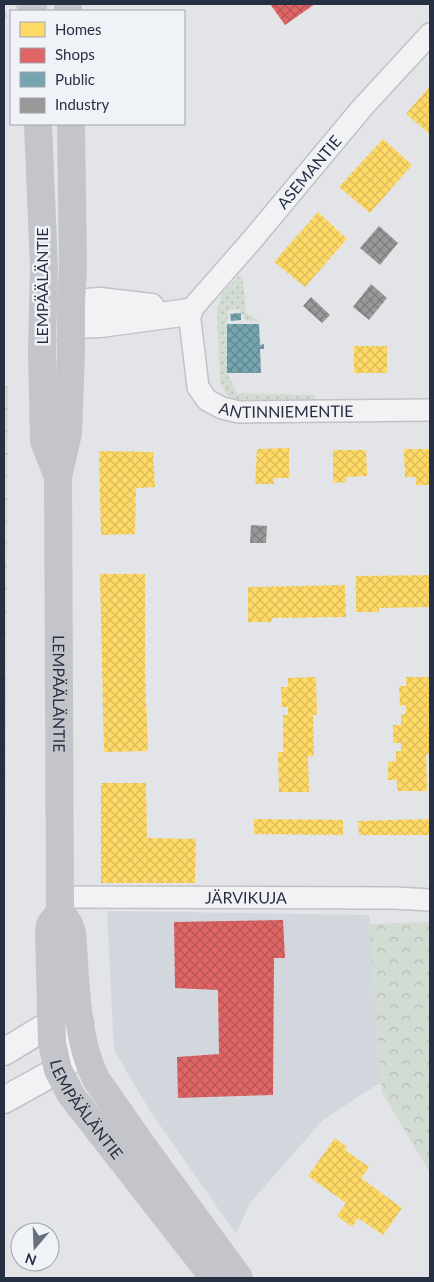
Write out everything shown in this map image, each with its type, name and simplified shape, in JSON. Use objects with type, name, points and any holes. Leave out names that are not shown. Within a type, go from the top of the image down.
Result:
[{"type":"main road","name":"LEMPÄÄLÄNTIE","points":[[38,125],[44,268],[42,326],[44,441],[58,476]]},
{"type":"main road","name":"LEMPÄÄLÄNTIE","points":[[71,125],[72,352],[68,434],[58,476],[60,904],[72,934],[80,1023],[86,1058],[96,1079],[239,1278]]},
{"type":"main road","name":"LEMPÄÄLÄNTIE","points":[[60,904],[48,932],[50,1024],[58,1070],[71,1095],[214,1278]]},
{"type":"street","name":"ASEMANTIE","points":[[189,312],[362,108],[430,34]]},
{"type":"street","points":[[42,326],[71,314],[100,324],[189,312]]},
{"type":"street","name":"ANTINNIEMENTIE","points":[[189,312],[198,387],[206,400],[222,408],[239,412],[430,410]]},
{"type":"street","name":"JÄRVIKUJA","points":[[60,904],[394,898],[430,900]]},
{"type":"street","points":[[4,1052],[50,1024],[80,1023],[76,1047],[68,1062],[58,1070],[4,1100]]},
{"type":"shaded area","points":[[107,911],[369,915],[381,1082],[323,1120],[250,1203],[236,1234],[150,1111],[114,1050]]},
{"type":"green space","points":[[239,276],[243,280],[246,313],[261,322],[245,320],[239,309],[228,311],[227,373],[237,393],[315,395],[314,400],[234,400],[228,396],[220,383],[217,311],[221,295]]},
{"type":"green space","points":[[8,386],[5,886],[4,886],[4,387]]},
{"type":"green space","points":[[430,922],[430,1173],[382,1093],[369,924]]},
{"type":"building: Homes","points":[[430,86],[430,134],[406,114]]},
{"type":"building: Homes","points":[[383,139],[412,165],[370,213],[339,187]]},
{"type":"building: Homes","points":[[318,212],[347,239],[305,287],[274,262]]},
{"type":"building: Homes","points":[[354,346],[387,346],[387,373],[354,373]]},
{"type":"building: Homes","points":[[289,448],[289,478],[274,478],[274,484],[255,484],[257,449]]},
{"type":"building: Homes","points":[[404,449],[430,449],[430,485],[416,485],[416,477],[405,477]]},
{"type":"building: Homes","points":[[333,450],[366,450],[367,476],[346,477],[346,482],[333,483]]},
{"type":"building: Homes","points":[[99,451],[153,452],[155,487],[136,488],[135,534],[101,535]]},
{"type":"building: Homes","points":[[100,574],[145,574],[145,673],[148,751],[104,752]]},
{"type":"building: Homes","points":[[430,575],[430,607],[379,608],[379,612],[356,612],[356,576]]},
{"type":"building: Homes","points":[[345,585],[346,617],[272,618],[271,622],[248,622],[248,587]]},
{"type":"building: Homes","points":[[316,677],[317,715],[313,715],[314,756],[308,756],[309,792],[279,792],[278,752],[283,752],[283,715],[288,715],[288,707],[282,707],[281,687],[288,687],[288,678]]},
{"type":"building: Homes","points":[[406,677],[430,677],[430,754],[426,754],[427,791],[397,791],[397,780],[388,780],[388,762],[396,761],[396,751],[401,751],[401,743],[393,743],[393,725],[401,725],[401,714],[406,714],[406,705],[400,706],[399,686],[406,686]]},
{"type":"building: Homes","points":[[101,783],[146,783],[147,838],[196,839],[195,883],[101,883]]},
{"type":"building: Homes","points":[[254,819],[343,820],[343,835],[254,834]]},
{"type":"building: Homes","points":[[430,819],[430,835],[359,835],[358,821]]},
{"type":"building: Homes","points":[[335,1138],[347,1147],[345,1150],[369,1167],[361,1178],[402,1208],[383,1235],[358,1218],[352,1227],[337,1216],[346,1203],[308,1176]]},
{"type":"building: Shops","points":[[270,4],[315,4],[285,25]]},
{"type":"building: Shops","points":[[283,920],[285,958],[274,958],[273,1095],[178,1098],[177,1057],[219,1054],[218,990],[175,988],[174,922]]},
{"type":"building: Public","points":[[241,313],[241,320],[231,321],[230,314]]},
{"type":"building: Public","points":[[227,324],[259,324],[260,345],[264,344],[264,349],[260,349],[261,373],[227,373]]},
{"type":"building: Industry","points":[[379,226],[398,243],[380,265],[360,248]]},
{"type":"building: Industry","points":[[371,284],[387,298],[369,320],[353,307]]},
{"type":"building: Industry","points":[[311,297],[330,315],[322,323],[303,306]]},
{"type":"building: Industry","points":[[251,525],[267,526],[266,543],[250,543]]},
{"type":"railway","points":[[13,10],[22,4]]},
{"type":"railway","points":[[4,16],[10,12]]}]
